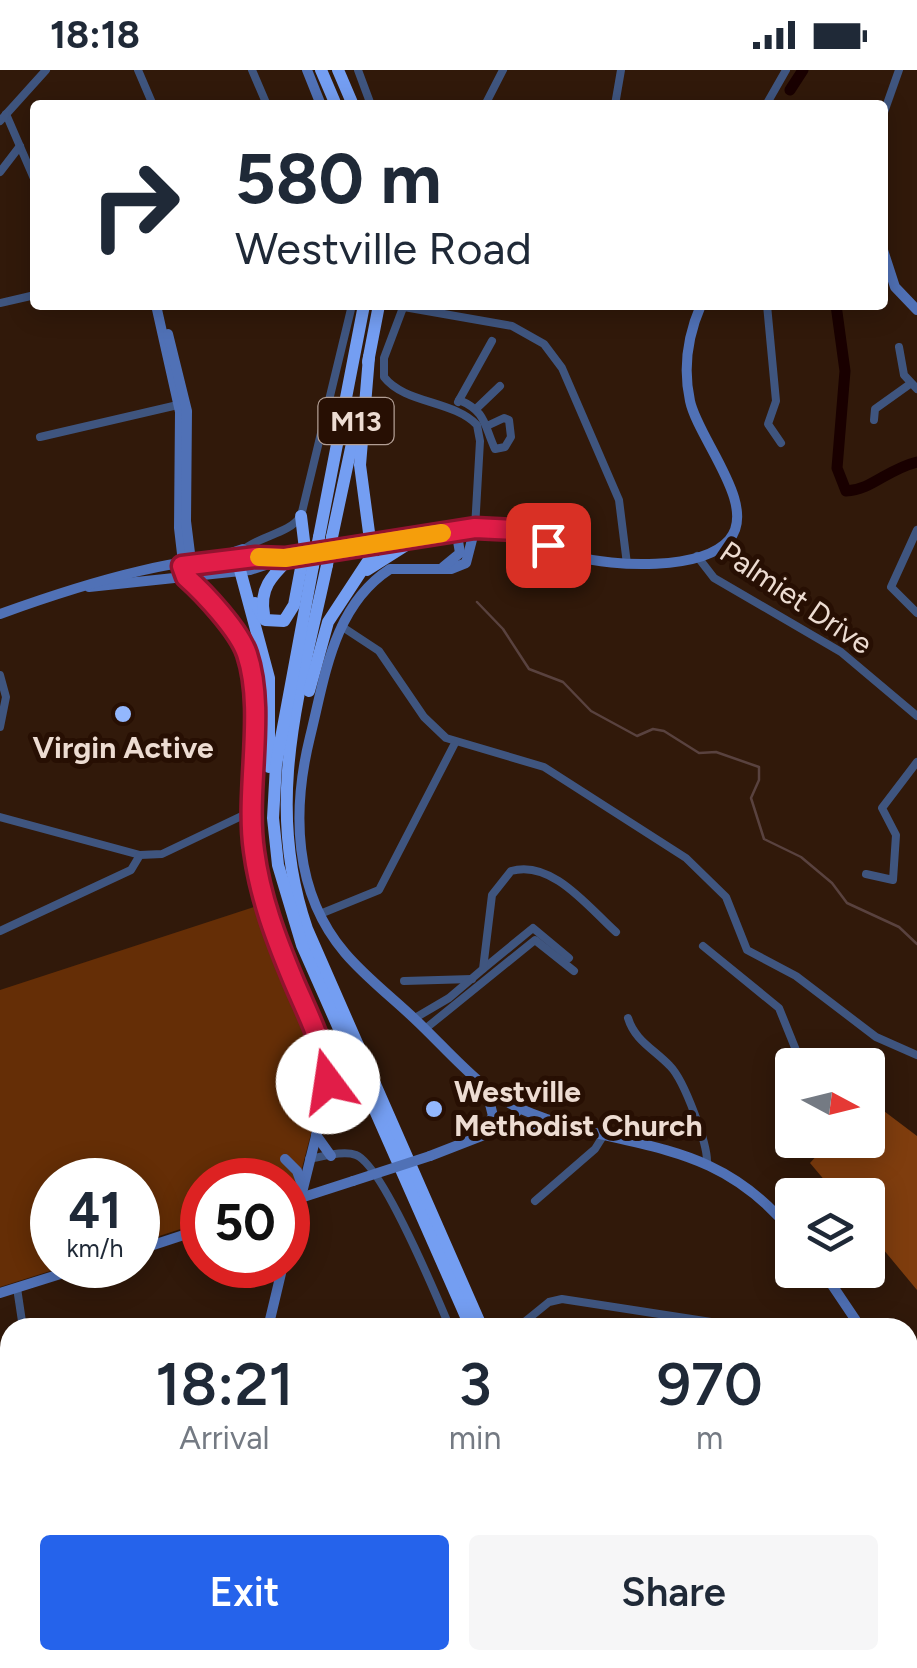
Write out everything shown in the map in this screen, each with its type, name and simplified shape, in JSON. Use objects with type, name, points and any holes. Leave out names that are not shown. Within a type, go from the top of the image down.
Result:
[{"type":"highway","points":[[321,70],[334,100]]},
{"type":"highway","points":[[338,70],[351,100]]},
{"type":"highway","name":"M13","points":[[326,537],[363,310]]},
{"type":"highway","name":"M13","points":[[378,310],[326,537],[303,563],[273,818],[278,865],[302,946],[467,1318]]},
{"type":"highway","points":[[287,856],[292,764],[322,636],[334,610],[371,561],[360,465],[369,357]]},
{"type":"highway","points":[[241,562],[265,620],[274,624],[288,618],[352,367]]},
{"type":"highway","points":[[301,516],[305,550]]},
{"type":"highway","points":[[364,573],[420,536]]},
{"type":"highway","points":[[241,562],[269,678],[273,818]]},
{"type":"highway","points":[[265,620],[264,588],[303,563]]},
{"type":"highway","name":"M13","points":[[303,563],[286,763],[287,856],[307,929],[478,1318]]},
{"type":"street","points":[[30,169],[3,118],[46,70]]},
{"type":"street","points":[[138,70],[151,100]]},
{"type":"street","points":[[252,70],[265,100]]},
{"type":"street","points":[[307,70],[320,100]]},
{"type":"street","points":[[358,70],[368,100]]},
{"type":"street","points":[[488,100],[503,70]]},
{"type":"street","points":[[616,100],[621,70]]},
{"type":"street","points":[[770,100],[786,70]]},
{"type":"street","points":[[888,101],[899,70]]},
{"type":"street","points":[[0,172],[20,146]]},
{"type":"street","points":[[888,266],[895,287],[917,310]]},
{"type":"street","points":[[0,304],[30,296]]},
{"type":"street","points":[[157,310],[182,404],[190,574]]},
{"type":"street","points":[[88,587],[152,582],[241,562],[257,538],[292,526],[301,516],[351,310]]},
{"type":"street","points":[[402,310],[384,358],[386,380],[454,410],[479,428],[475,528],[466,564],[390,570],[340,626],[301,778],[300,845],[308,888],[347,956],[484,1083],[520,1108],[559,1122],[661,1146],[707,1163],[756,1194],[775,1214]]},
{"type":"street","points":[[425,310],[520,328],[551,352],[619,500],[628,564]]},
{"type":"street","points":[[0,614],[128,573],[165,567],[190,574],[216,561],[303,563],[372,545],[475,528],[516,530],[578,556],[628,564],[696,556],[726,543],[738,517],[733,492],[696,421],[688,389],[688,350],[700,310]]},
{"type":"street","points":[[767,310],[776,401],[768,424],[781,444]]},
{"type":"street","points":[[454,410],[492,341]]},
{"type":"street","points":[[876,409],[913,386],[901,367],[900,347]]},
{"type":"street","points":[[477,408],[500,386]]},
{"type":"street","points":[[459,400],[477,408],[489,425]]},
{"type":"street","points":[[40,437],[182,404]]},
{"type":"street","points":[[182,404],[179,540],[190,574],[240,639],[249,660],[253,696],[250,812],[267,912],[326,1062],[328,1088],[309,1158]]},
{"type":"street","points":[[917,530],[890,587],[917,613]]},
{"type":"street","points":[[440,568],[460,553],[458,541],[449,532]]},
{"type":"street","points":[[165,567],[179,540]]},
{"type":"street","name":"Palmiet Drive","points":[[696,556],[714,578],[842,652],[917,716]]},
{"type":"street","points":[[128,573],[131,578],[142,576],[152,582]]},
{"type":"street","points":[[340,626],[378,651],[430,726],[455,743],[537,763],[617,811],[686,858],[720,889],[733,913],[740,943],[747,950],[796,976],[876,1037],[917,1055]]},
{"type":"street","points":[[0,675],[6,698],[0,727]]},
{"type":"street","points":[[320,914],[379,890],[455,743]]},
{"type":"street","points":[[866,874],[894,880],[896,834],[882,808],[917,762]]},
{"type":"street","points":[[0,817],[140,855],[166,852],[250,812]]},
{"type":"street","points":[[0,931],[131,870],[140,855]]},
{"type":"street","points":[[483,969],[492,894],[515,870],[534,869],[550,876],[616,932]]},
{"type":"street","points":[[414,1018],[472,979],[532,928],[569,958]]},
{"type":"street","points":[[425,1029],[537,939],[574,971]]},
{"type":"street","points":[[703,946],[779,1008],[795,1048]]},
{"type":"street","points":[[404,981],[472,979]]},
{"type":"street","points":[[628,1018],[634,1035],[676,1073],[706,1146],[707,1163]]},
{"type":"street","points":[[476,1139],[493,1116],[484,1083]]},
{"type":"street","points":[[497,1130],[520,1108]]},
{"type":"street","points":[[310,1192],[430,1156],[497,1130],[559,1122]]},
{"type":"street","points":[[535,1201],[593,1151],[605,1133]]},
{"type":"street","points":[[316,1134],[331,1156]]},
{"type":"street","points":[[310,1161],[354,1155],[366,1164],[400,1219],[445,1318]]},
{"type":"street","points":[[310,1166],[316,1180],[332,1187]]},
{"type":"street","points":[[0,1293],[30,1284]]},
{"type":"street","points":[[17,1288],[22,1318]]},
{"type":"street","points":[[270,1318],[278,1288]]},
{"type":"street","points":[[834,1288],[855,1318]]},
{"type":"street","points":[[529,1318],[549,1302],[562,1299],[699,1318]]},
{"type":"shaded area","points":[[254,907],[322,1065],[324,1084],[305,1158],[180,1158],[180,1229],[160,1236],[160,1158],[30,1158],[30,1277],[0,1287],[0,990]]},
{"type":"shaded area","points":[[885,1112],[917,1136],[917,1290],[885,1251],[885,1178],[823,1178],[810,1163],[815,1158],[885,1158]]},
{"type":"waterway","points":[[790,90],[803,70]]},
{"type":"waterway","points":[[837,310],[845,371],[837,468],[846,491],[864,487],[917,462]]},
{"type":"waterway","points":[[477,602],[503,629],[529,669],[563,682],[591,711],[637,736],[653,729],[664,731],[699,753],[716,752],[759,767],[759,780],[751,798],[764,839],[801,857],[832,883],[847,903],[899,927],[917,944]]},
{"type":"slow traffic","points":[[259,557],[285,558],[442,533]]},
{"type":"place","name":"Virgin Active","points":[[123,714]]},
{"type":"place","name":"Westville Methodist Church","points":[[434,1109]]},
{"type":"route","points":[[328,1082],[319,1040],[267,912],[255,861],[250,812],[253,696],[246,649],[186,577],[182,566],[256,557],[285,558],[475,528],[516,530],[548,545]]}]
